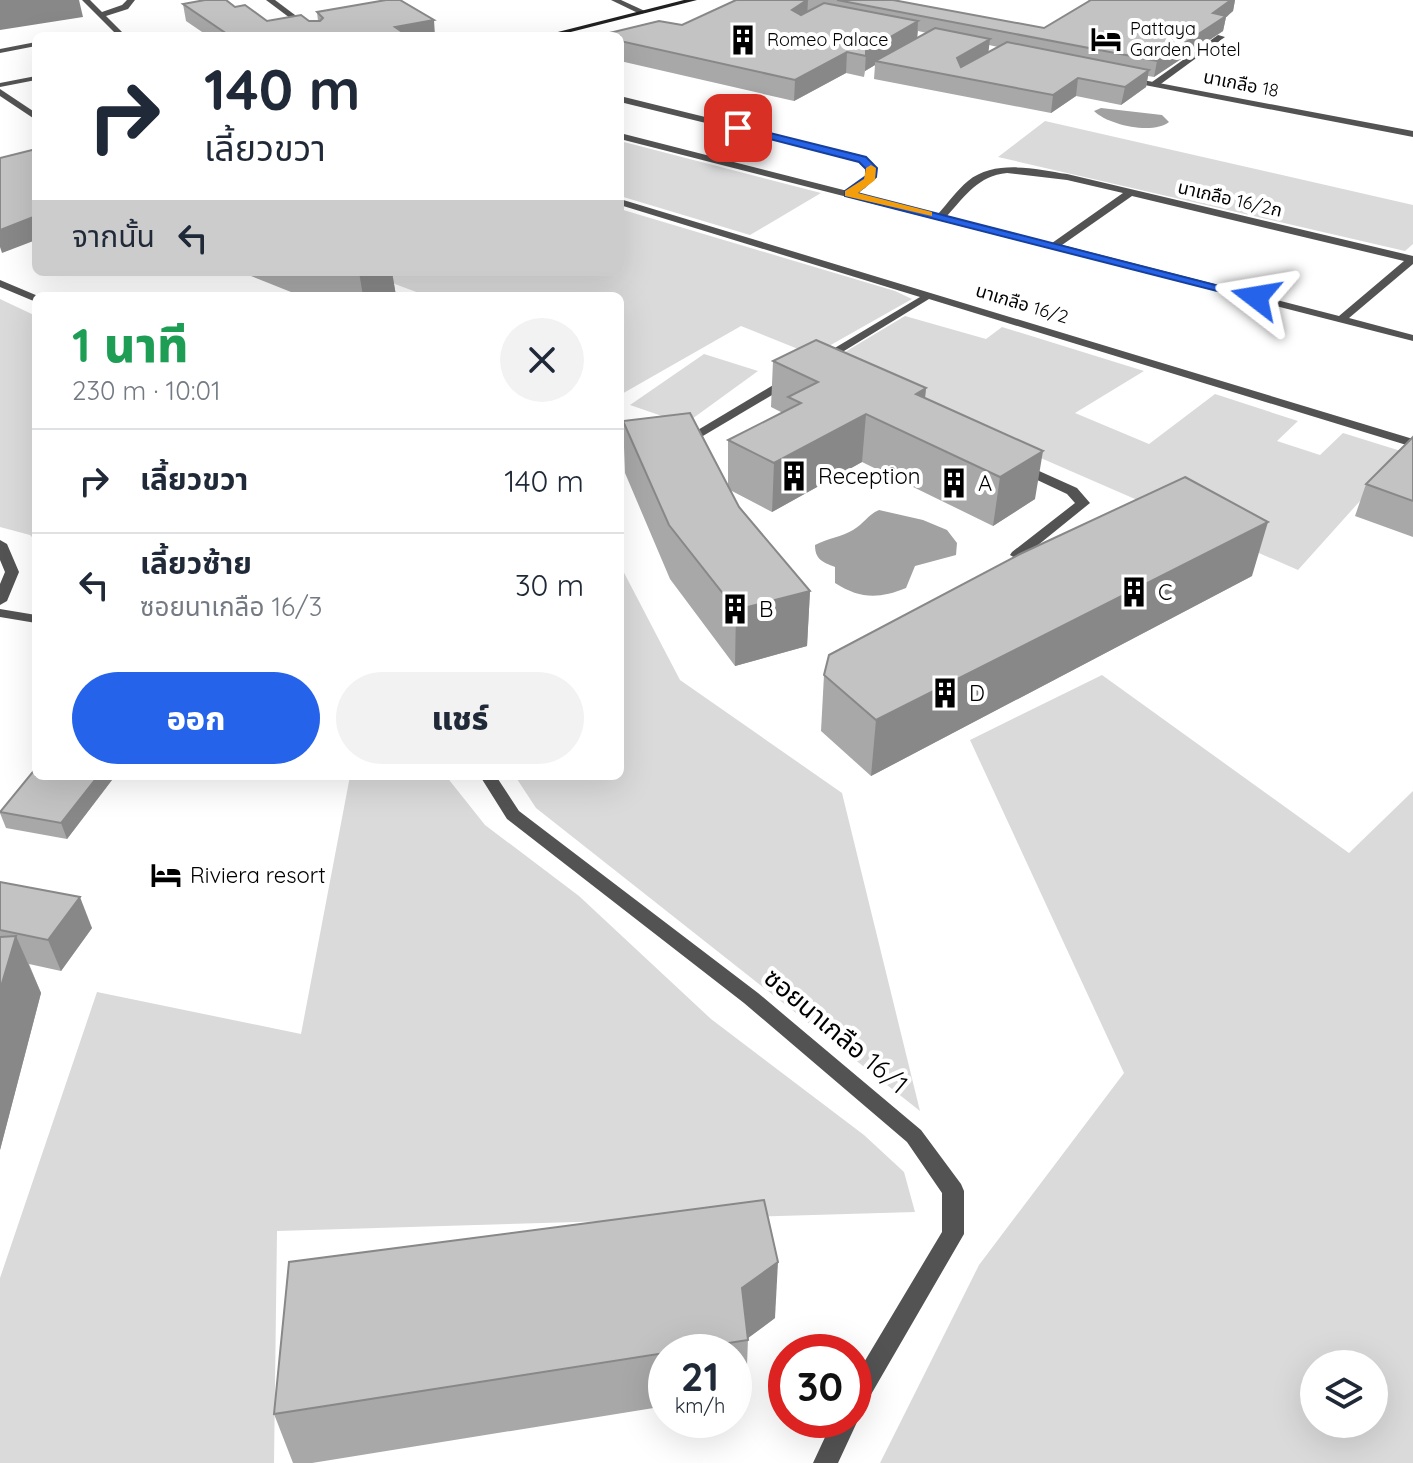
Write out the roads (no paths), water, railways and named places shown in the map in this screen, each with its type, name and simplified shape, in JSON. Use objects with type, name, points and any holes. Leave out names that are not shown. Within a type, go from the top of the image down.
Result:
[{"type":"street","points":[[86,0],[118,32]]},
{"type":"street","points":[[101,15],[125,7],[131,0]]},
{"type":"street","points":[[270,0],[314,32]]},
{"type":"street","points":[[615,0],[643,12]]},
{"type":"street","points":[[562,32],[693,0]]},
{"type":"street","points":[[1155,84],[1221,37]]},
{"type":"street","points":[[0,51],[32,45]]},
{"type":"street","name":"นาเกลือ 18","points":[[1109,75],[1413,134]]},
{"type":"street","points":[[0,85],[32,79]]},
{"type":"street","points":[[0,92],[32,114]]},
{"type":"street","points":[[624,100],[857,157],[867,163],[872,174],[869,180],[849,194]]},
{"type":"street","points":[[624,137],[1413,338]]},
{"type":"street","name":"นาเกลือ 16/2ก","points":[[941,217],[974,180],[990,173],[1051,174],[1413,259]]},
{"type":"street","points":[[1054,246],[1131,192]]},
{"type":"street","name":"นาเกลือ 16/2","points":[[624,203],[1413,443]]},
{"type":"street","points":[[1342,319],[1413,259]]},
{"type":"street","points":[[0,283],[32,297]]},
{"type":"street","points":[[825,374],[811,367],[918,304],[929,294]]},
{"type":"street","points":[[674,447],[797,375]]},
{"type":"street","points":[[1003,458],[1072,491],[1083,503],[1017,555]]},
{"type":"street","points":[[0,544],[12,572],[0,601]]},
{"type":"street","points":[[0,613],[32,618]]},
{"type":"street","name":"ซอยนาเกลือ 16/1","points":[[491,780],[513,815],[751,998],[914,1136],[953,1191],[953,1234],[872,1371]]},
{"type":"street","points":[[825,1463],[837,1438]]},
{"type":"place","name":"Pattaya Garden Hotel","points":[[1106,39]]},
{"type":"place","name":"Romeo Palace","points":[[743,40]]},
{"type":"place","name":"Reception","points":[[794,476]]},
{"type":"place","name":"A","points":[[954,483]]},
{"type":"place","name":"C","points":[[1134,592]]},
{"type":"place","name":"B","points":[[735,609]]},
{"type":"place","name":"D","points":[[945,693]]},
{"type":"place","name":"Riviera resort","points":[[166,875]]}]
